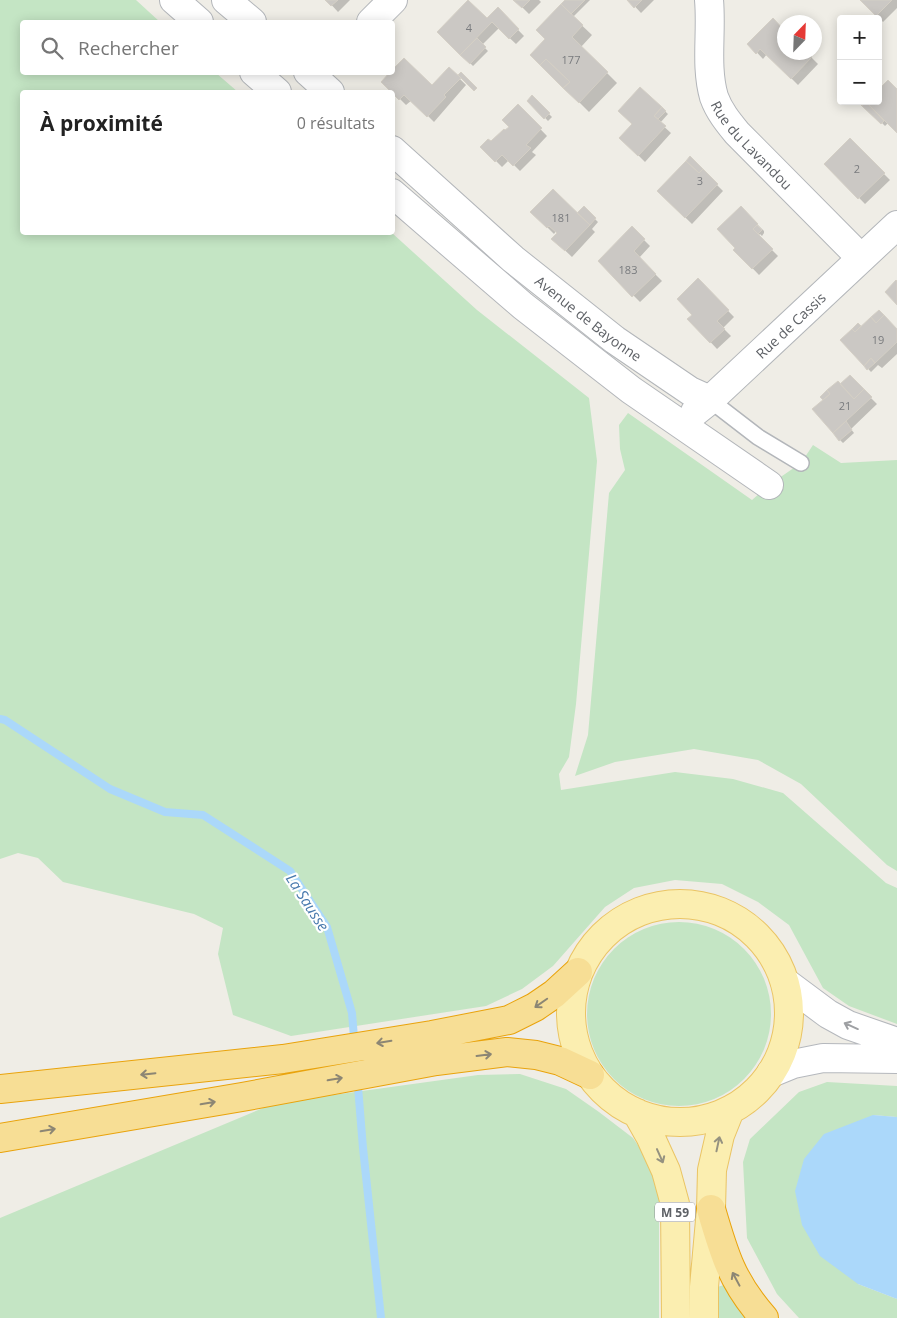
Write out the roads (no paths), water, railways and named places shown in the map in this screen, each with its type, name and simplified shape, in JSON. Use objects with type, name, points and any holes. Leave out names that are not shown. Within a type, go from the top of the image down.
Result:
[{"type":"highway","points":[[0,1138],[288,1088],[434,1048],[509,1020],[536,1007],[554,994],[578,972]]},
{"type":"highway","points":[[0,1089],[283,1059],[434,1048],[536,1055],[560,1061],[590,1075]]},
{"type":"highway","points":[[711,1209],[724,1254],[737,1283],[764,1318]]},
{"type":"main road","points":[[681,904],[697,905],[721,911],[743,923],[761,939],[775,960],[785,982],[789,1001],[788,1029],[780,1056],[771,1073],[760,1088],[746,1100],[730,1110],[708,1118],[684,1122],[660,1120],[637,1113],[624,1106],[611,1097],[590,1075],[574,1043],[571,1025],[573,989],[578,972],[590,950],[606,932],[626,917],[648,908],[681,904]]},
{"type":"main road","name":"M 59","points":[[704,1318],[704,1287],[711,1209],[712,1170],[720,1135],[730,1110]]},
{"type":"main road","name":"M 59","points":[[637,1113],[666,1171],[674,1204],[676,1318]]},
{"type":"street","points":[[174,0],[197,20]]},
{"type":"street","points":[[226,0],[250,20]]},
{"type":"street","points":[[373,20],[393,0]]},
{"type":"street","name":"Rue du Lavandou","points":[[709,0],[711,79],[715,98],[722,114],[737,133],[861,258]]},
{"type":"street","points":[[257,75],[275,90]]},
{"type":"street","name":"Avenue de Bayonne","points":[[395,153],[513,259],[615,340],[690,391],[710,400]]},
{"type":"street","points":[[395,196],[523,306],[631,390],[769,485]]},
{"type":"street","name":"Rue de Cassis","points":[[681,424],[710,400],[897,225]]},
{"type":"street","points":[[785,982],[828,1014],[848,1026],[897,1042]]},
{"type":"street","points":[[771,1073],[793,1064],[823,1058],[897,1059]]},
{"type":"lane","name":"Avenue de Bayonne","points":[[710,400],[758,437],[801,463]]},
{"type":"water","points":[[873,1115],[897,1117],[897,1299],[858,1284],[820,1256],[802,1225],[795,1191],[804,1159],[824,1134]]},
{"type":"waterway","name":"La Sausse","points":[[0,719],[5,720],[110,789],[165,812],[203,815],[290,871],[327,927],[352,1013],[363,1148],[381,1318]]}]
